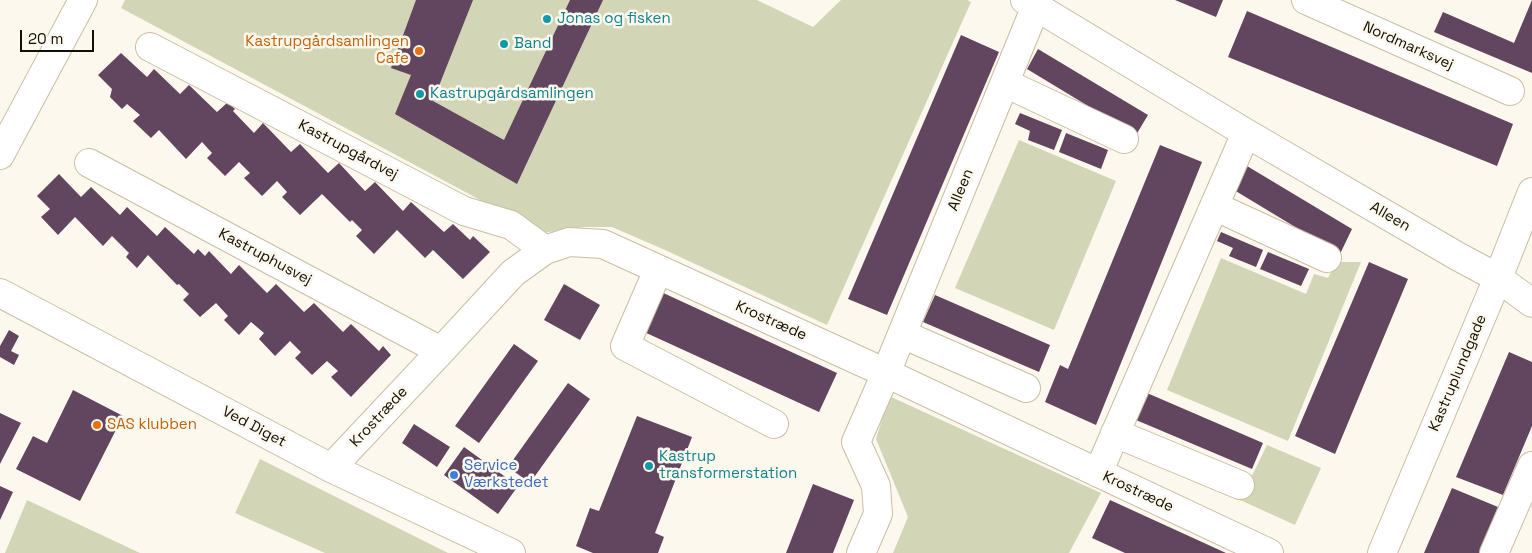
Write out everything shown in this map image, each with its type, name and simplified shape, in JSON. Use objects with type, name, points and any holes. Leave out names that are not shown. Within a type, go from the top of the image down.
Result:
[{"type":"street","points":[[0,155],[83,0]]},
{"type":"street","name":"Nordmarksvej","points":[[1306,0],[1510,91]]},
{"type":"street","name":"Alleen","points":[[886,373],[1005,83],[1031,3],[1246,132],[1457,256],[1498,278],[1532,303]]},
{"type":"street","name":"Kastrupgårdvej","points":[[150,46],[464,211],[511,225],[546,250]]},
{"type":"street","points":[[1005,83],[1124,139]]},
{"type":"street","points":[[1098,473],[1246,132]]},
{"type":"street","name":"Kastruphusvej","points":[[89,163],[441,351]]},
{"type":"street","name":"Kastruplundgade","points":[[1382,553],[1498,278],[1532,192]]},
{"type":"street","points":[[1214,206],[1327,258]]},
{"type":"street","name":"Krostræde","points":[[331,468],[512,273],[546,250],[569,242],[603,244],[886,373],[1269,553]]},
{"type":"street","points":[[658,270],[625,346],[774,424]]},
{"type":"street","name":"Ved Diget","points":[[0,293],[331,468],[512,553]]},
{"type":"street","points":[[902,334],[1026,388]]},
{"type":"street","points":[[861,553],[878,514],[876,486],[856,442],[886,373]]},
{"type":"street","points":[[1115,433],[1240,484]]},
{"type":"street","points":[[1494,553],[1532,466]]},
{"type":"green space","points":[[125,0],[757,0],[813,27],[841,0],[967,0],[971,2],[827,325],[612,227],[585,227],[542,233],[121,8]]},
{"type":"green space","points":[[1019,140],[1116,181],[1054,330],[955,288]]},
{"type":"green space","points":[[1221,258],[1306,294],[1314,274],[1328,278],[1336,262],[1361,262],[1288,441],[1167,390]]},
{"type":"green space","points":[[889,396],[1101,493],[1069,553],[893,553],[908,517],[876,439]]},
{"type":"green space","points":[[1267,445],[1321,468],[1295,525],[1240,500]]},
{"type":"green space","points":[[260,459],[448,553],[325,553],[235,513]]},
{"type":"green space","points":[[27,500],[140,553],[5,553]]},
{"type":"building","name":"Kastrupgårdsamlingen","points":[[416,0],[473,0],[433,101],[504,140],[570,0],[603,0],[517,184],[395,114],[411,75],[391,68]]},
{"type":"building","points":[[1175,0],[1223,0],[1216,17]]},
{"type":"building","points":[[1532,0],[1532,73],[1434,32],[1443,12],[1514,43]]},
{"type":"building","points":[[1247,11],[1513,124],[1497,166],[1228,57]]},
{"type":"building","points":[[961,35],[999,52],[887,315],[848,299]]},
{"type":"building","points":[[1038,49],[1148,115],[1136,135],[1027,69]]},
{"type":"building","points":[[121,53],[147,77],[154,69],[180,94],[189,85],[217,112],[228,102],[235,109],[233,111],[254,133],[263,123],[291,152],[300,144],[328,173],[339,163],[365,191],[375,182],[403,211],[411,202],[444,232],[453,224],[470,240],[473,236],[490,252],[463,279],[433,250],[425,258],[397,230],[374,254],[356,236],[362,230],[352,220],[350,222],[322,194],[300,215],[282,197],[287,192],[277,181],[262,196],[244,178],[250,173],[239,162],[225,176],[207,158],[212,153],[202,142],[186,159],[159,130],[151,138],[133,121],[140,115],[127,104],[122,109],[110,97],[112,89],[98,75]]},
{"type":"building","points":[[1020,113],[1062,130],[1054,150],[1028,140],[1030,131],[1015,124]]},
{"type":"building","points":[[1066,133],[1108,150],[1101,169],[1059,152]]},
{"type":"building","points":[[1160,145],[1202,162],[1096,425],[1045,402],[1060,365],[1068,369]]},
{"type":"building","points":[[1242,163],[1352,229],[1340,254],[1229,187]]},
{"type":"building","points":[[59,174],[81,197],[91,187],[120,215],[127,207],[157,236],[165,227],[194,254],[198,249],[205,256],[209,251],[231,274],[239,265],[267,293],[276,284],[304,312],[314,303],[343,332],[351,324],[379,351],[383,346],[391,355],[351,397],[331,377],[338,371],[327,361],[312,375],[295,358],[301,352],[290,341],[275,356],[259,339],[264,333],[251,322],[239,335],[224,320],[228,316],[216,303],[200,317],[183,300],[189,294],[179,284],[177,285],[148,255],[137,268],[126,257],[129,253],[112,236],[103,246],[75,217],[58,235],[41,217],[50,209],[37,196]]},
{"type":"building","points":[[1221,232],[1263,250],[1256,267],[1229,256],[1233,248],[1217,241]]},
{"type":"building","points":[[1268,252],[1309,269],[1301,286],[1260,269]]},
{"type":"building","points":[[1369,262],[1408,279],[1335,454],[1295,436]]},
{"type":"building","points":[[564,284],[600,305],[580,340],[544,320]]},
{"type":"building","points":[[659,291],[837,373],[819,412],[642,331]]},
{"type":"building","points":[[935,295],[1050,345],[1039,372],[923,322]]},
{"type":"building","points":[[9,330],[19,336],[11,351],[19,355],[14,365],[0,357],[0,346]]},
{"type":"building","points":[[514,344],[538,361],[479,443],[455,426]]},
{"type":"building","points":[[1509,352],[1532,362],[1532,426],[1503,495],[1456,477]]},
{"type":"building","points":[[568,383],[590,399],[530,483],[508,467]]},
{"type":"building","points":[[73,390],[123,416],[80,501],[16,469],[33,436],[47,443]]},
{"type":"building","points":[[1147,393],[1263,443],[1252,469],[1136,420]]},
{"type":"building","points":[[0,413],[21,423],[0,464]]},
{"type":"building","name":"Kastrup transformerstation","points":[[637,416],[692,437],[655,533],[664,537],[658,553],[593,553],[576,546],[590,508],[599,511]]},
{"type":"building","points":[[414,424],[450,447],[437,467],[402,443]]},
{"type":"building","points":[[464,447],[518,486],[498,514],[444,475]]},
{"type":"building","points":[[813,484],[854,500],[833,553],[786,553]]},
{"type":"building","points":[[0,486],[13,492],[0,520]]},
{"type":"building","points":[[1452,488],[1498,507],[1479,553],[1424,553]]},
{"type":"building","points":[[1110,500],[1226,553],[1125,553],[1092,538]]},
{"type":"place","name":"Jonas og fisken","points":[[547,19]]},
{"type":"place","name":"Band","points":[[504,44]]},
{"type":"place","name":"Kastrupgårdsamlingen Cafe","points":[[419,51]]},
{"type":"place","name":"Kastrupgårdsamlingen","points":[[420,94]]},
{"type":"place","name":"SAS klubben","points":[[97,425]]},
{"type":"place","name":"Kastrup transformerstation","points":[[649,466]]},
{"type":"place","name":"Service Værkstedet","points":[[454,475]]}]
